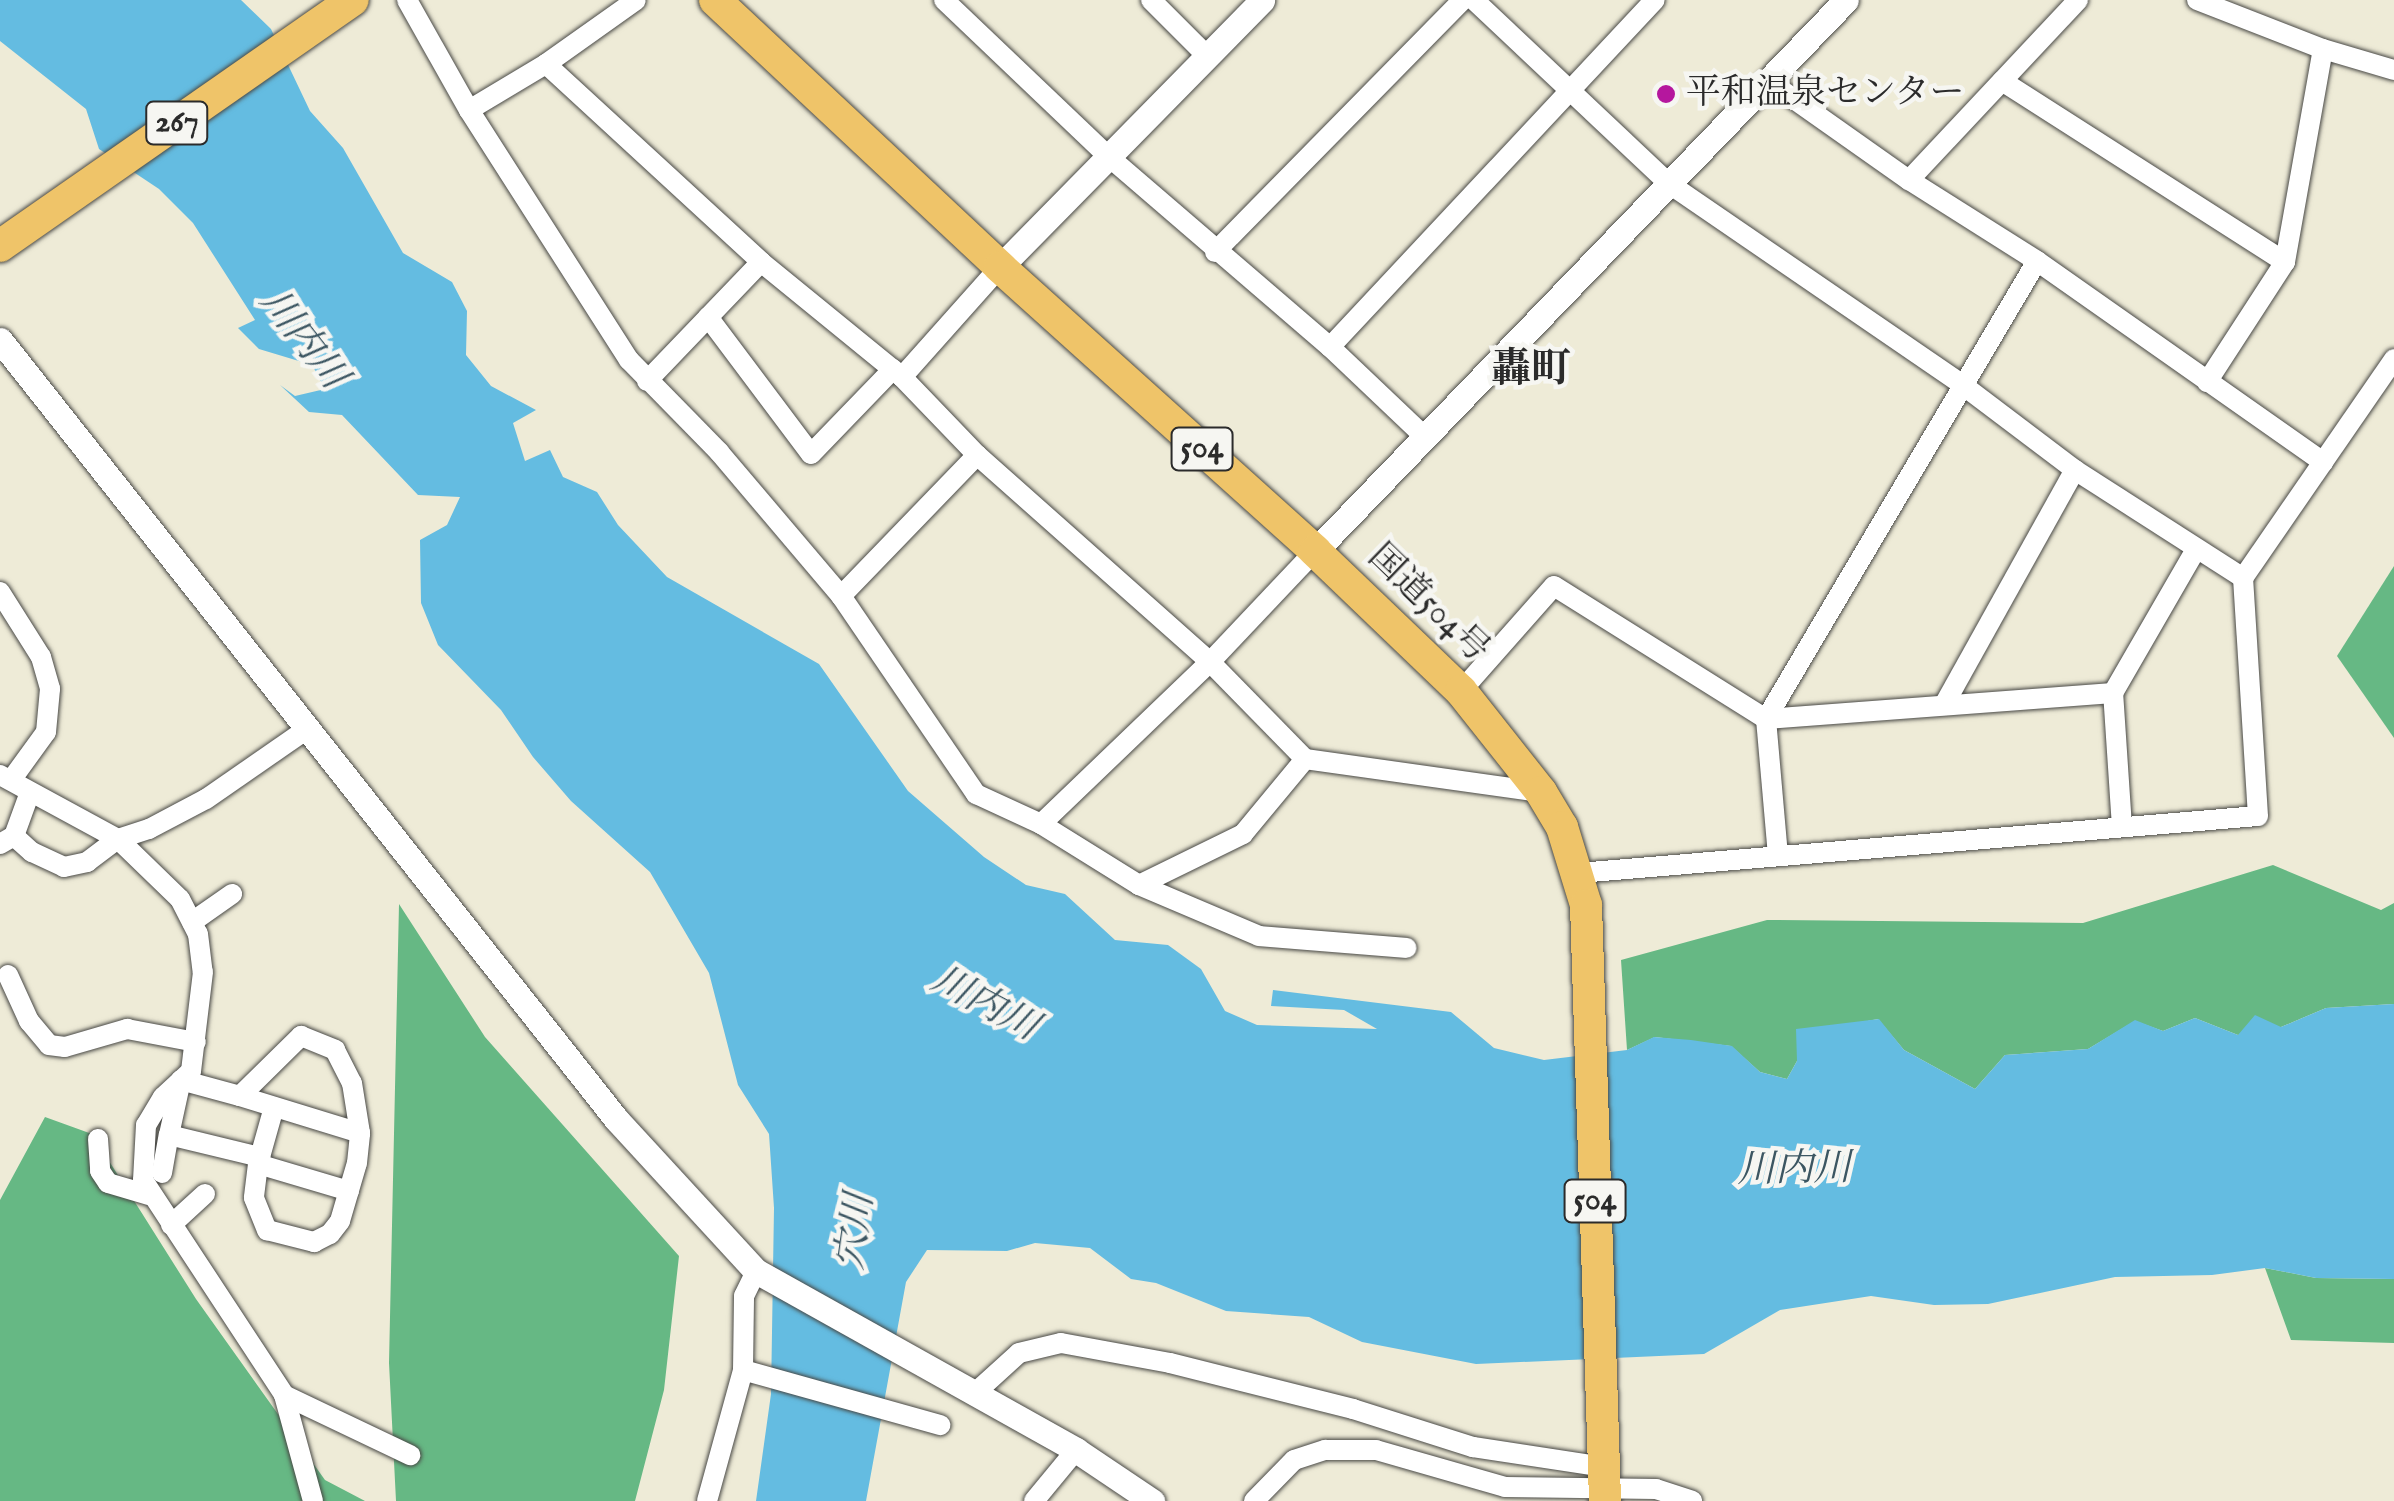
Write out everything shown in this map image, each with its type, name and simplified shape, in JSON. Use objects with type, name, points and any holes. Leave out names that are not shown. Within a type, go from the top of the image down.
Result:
[{"type":"highway","name":"267","points":[[0,246],[353,0]]},
{"type":"highway","name":"国道504号","points":[[716,0],[1000,267],[1316,550],[1461,691],[1541,792],[1562,828],[1586,905],[1604,1474]]},
{"type":"street","points":[[407,0],[470,110],[629,360],[720,452],[841,596],[976,794],[1041,824],[1139,885],[1259,936],[1407,948]]},
{"type":"street","points":[[470,110],[546,64],[636,0]]},
{"type":"street","points":[[944,0],[1108,156],[1330,347],[1425,436]]},
{"type":"street","points":[[1151,0],[1207,56]]},
{"type":"street","points":[[708,318],[811,454],[897,373],[1262,0]]},
{"type":"street","points":[[1215,252],[1463,0]]},
{"type":"street","points":[[1474,0],[1668,183],[1964,386],[2075,470],[2243,578]]},
{"type":"street","points":[[1330,347],[1655,0]]},
{"type":"street","points":[[1041,824],[1210,662],[1846,0]]},
{"type":"street","points":[[1909,180],[2078,0]]},
{"type":"street","points":[[2197,0],[2323,49],[2394,70]]},
{"type":"street","points":[[2207,382],[2285,262],[2323,49]]},
{"type":"street","points":[[546,64],[761,262],[897,373],[978,455],[1210,662],[1305,759],[1541,792]]},
{"type":"street","points":[[1767,80],[1909,180],[2038,261],[2323,462]]},
{"type":"street","points":[[2002,82],[2285,262]]},
{"type":"street","points":[[1778,856],[1766,719],[2038,261]]},
{"type":"street","points":[[647,381],[761,262]]},
{"type":"street","points":[[0,340],[616,1118],[756,1271],[1076,1450],[1152,1501]]},
{"type":"street","points":[[1578,873],[2258,816],[2243,578],[2394,359]]},
{"type":"street","points":[[841,596],[978,455]]},
{"type":"street","points":[[1944,706],[2075,470]]},
{"type":"street","points":[[2122,827],[2113,693],[2196,549]]},
{"type":"street","points":[[1461,691],[1554,586],[1766,719],[2113,693]]},
{"type":"street","points":[[0,592],[41,657],[50,689],[46,732],[6,777],[118,839],[180,899],[198,934],[203,972],[191,1071],[163,1096],[146,1125],[143,1180],[148,1195],[284,1395],[313,1501]]},
{"type":"street","points":[[30,792],[7,840],[64,867],[87,862],[118,839],[149,829],[206,798],[307,729]]},
{"type":"street","points":[[1139,885],[1243,834],[1305,759]]},
{"type":"street","points":[[192,922],[232,894]]},
{"type":"street","points":[[12,976],[28,1020],[49,1046],[65,1046],[128,1029],[196,1042]]},
{"type":"street","points":[[240,1096],[301,1036],[335,1050],[352,1083],[360,1133],[349,1190],[340,1221],[330,1234],[314,1242],[267,1230],[254,1198],[259,1160],[274,1106]]},
{"type":"street","points":[[181,1080],[360,1133]]},
{"type":"street","points":[[162,1174],[181,1080]]},
{"type":"street","points":[[169,1135],[349,1190]]},
{"type":"street","points":[[98,1140],[100,1171],[108,1183],[148,1195]]},
{"type":"street","points":[[171,1225],[205,1194]]},
{"type":"street","points":[[708,1501],[751,1372],[744,1296],[756,1271]]},
{"type":"street","points":[[975,1392],[1019,1352],[1061,1343],[1170,1363],[1353,1409],[1473,1447],[1604,1474],[1692,1501]]},
{"type":"street","points":[[751,1372],[940,1424]]},
{"type":"street","points":[[284,1395],[410,1455]]},
{"type":"street","points":[[1034,1501],[1076,1450]]},
{"type":"street","points":[[1254,1501],[1294,1460],[1324,1450],[1376,1450],[1505,1487],[1604,1474]]},
{"type":"green space","points":[[2394,566],[2394,738],[2337,656]]},
{"type":"green space","points":[[2273,865],[2381,910],[2394,903],[2394,1004],[2326,1008],[2281,1027],[2238,1035],[2195,1018],[2163,1031],[2135,1021],[2088,1049],[2005,1055],[1975,1089],[1904,1050],[1878,1019],[1841,1026],[1797,1061],[1787,1079],[1760,1072],[1731,1046],[1655,1037],[1627,1050],[1621,960],[1767,920],[2083,923]]},
{"type":"green space","points":[[399,904],[485,1037],[679,1256],[664,1390],[635,1501],[396,1501],[389,1363]]},
{"type":"green space","points":[[45,1117],[92,1134],[196,1299],[325,1480],[365,1501],[0,1501],[0,1200]]},
{"type":"green space","points":[[2265,1268],[2316,1278],[2394,1279],[2394,1343],[2291,1340]]},
{"type":"water","points":[[0,0],[241,0],[271,29],[310,111],[343,148],[403,253],[452,282],[467,311],[466,355],[491,386],[536,410],[513,423],[525,461],[550,450],[563,477],[597,492],[618,525],[667,577],[819,664],[908,791],[984,857],[1026,885],[1065,894],[1115,940],[1168,945],[1201,969],[1225,1011],[1257,1025],[1377,1029],[1344,1010],[1271,1006],[1273,990],[1451,1012],[1494,1048],[1544,1060],[1627,1050],[1654,1037],[1691,1040],[1732,1046],[1760,1072],[1787,1079],[1797,1061],[1796,1029],[1879,1019],[1904,1050],[1975,1089],[2005,1055],[2088,1049],[2135,1020],[2163,1031],[2195,1018],[2238,1035],[2255,1015],[2281,1027],[2326,1008],[2394,1004],[2394,1279],[2316,1278],[2265,1268],[2212,1275],[2115,1277],[1988,1304],[1934,1305],[1871,1296],[1780,1310],[1704,1354],[1476,1364],[1362,1342],[1309,1317],[1226,1311],[1156,1283],[1131,1279],[1090,1248],[1035,1243],[1007,1251],[927,1250],[906,1282],[866,1501],[756,1501],[771,1394],[774,1208],[769,1134],[738,1085],[709,973],[650,872],[571,801],[533,757],[501,710],[438,645],[421,603],[420,540],[447,525],[460,497],[418,495],[342,415],[309,412],[280,385],[295,396],[325,389],[312,365],[259,349],[238,328],[255,320],[193,223],[159,189],[99,149],[86,109],[0,41]]},
{"type":"place","name":"平和温泉センター","points":[[1666,94]]},
{"type":"district","name":"轟町","points":[[1531,371]]},
{"type":"water label","name":"川内川","points":[[302,340]]},
{"type":"water label","name":"川内川","points":[[984,1005]]},
{"type":"water label","name":"川内川","points":[[1794,1171]]},
{"type":"water label","name":"穴川","points":[[857,1232]]}]
